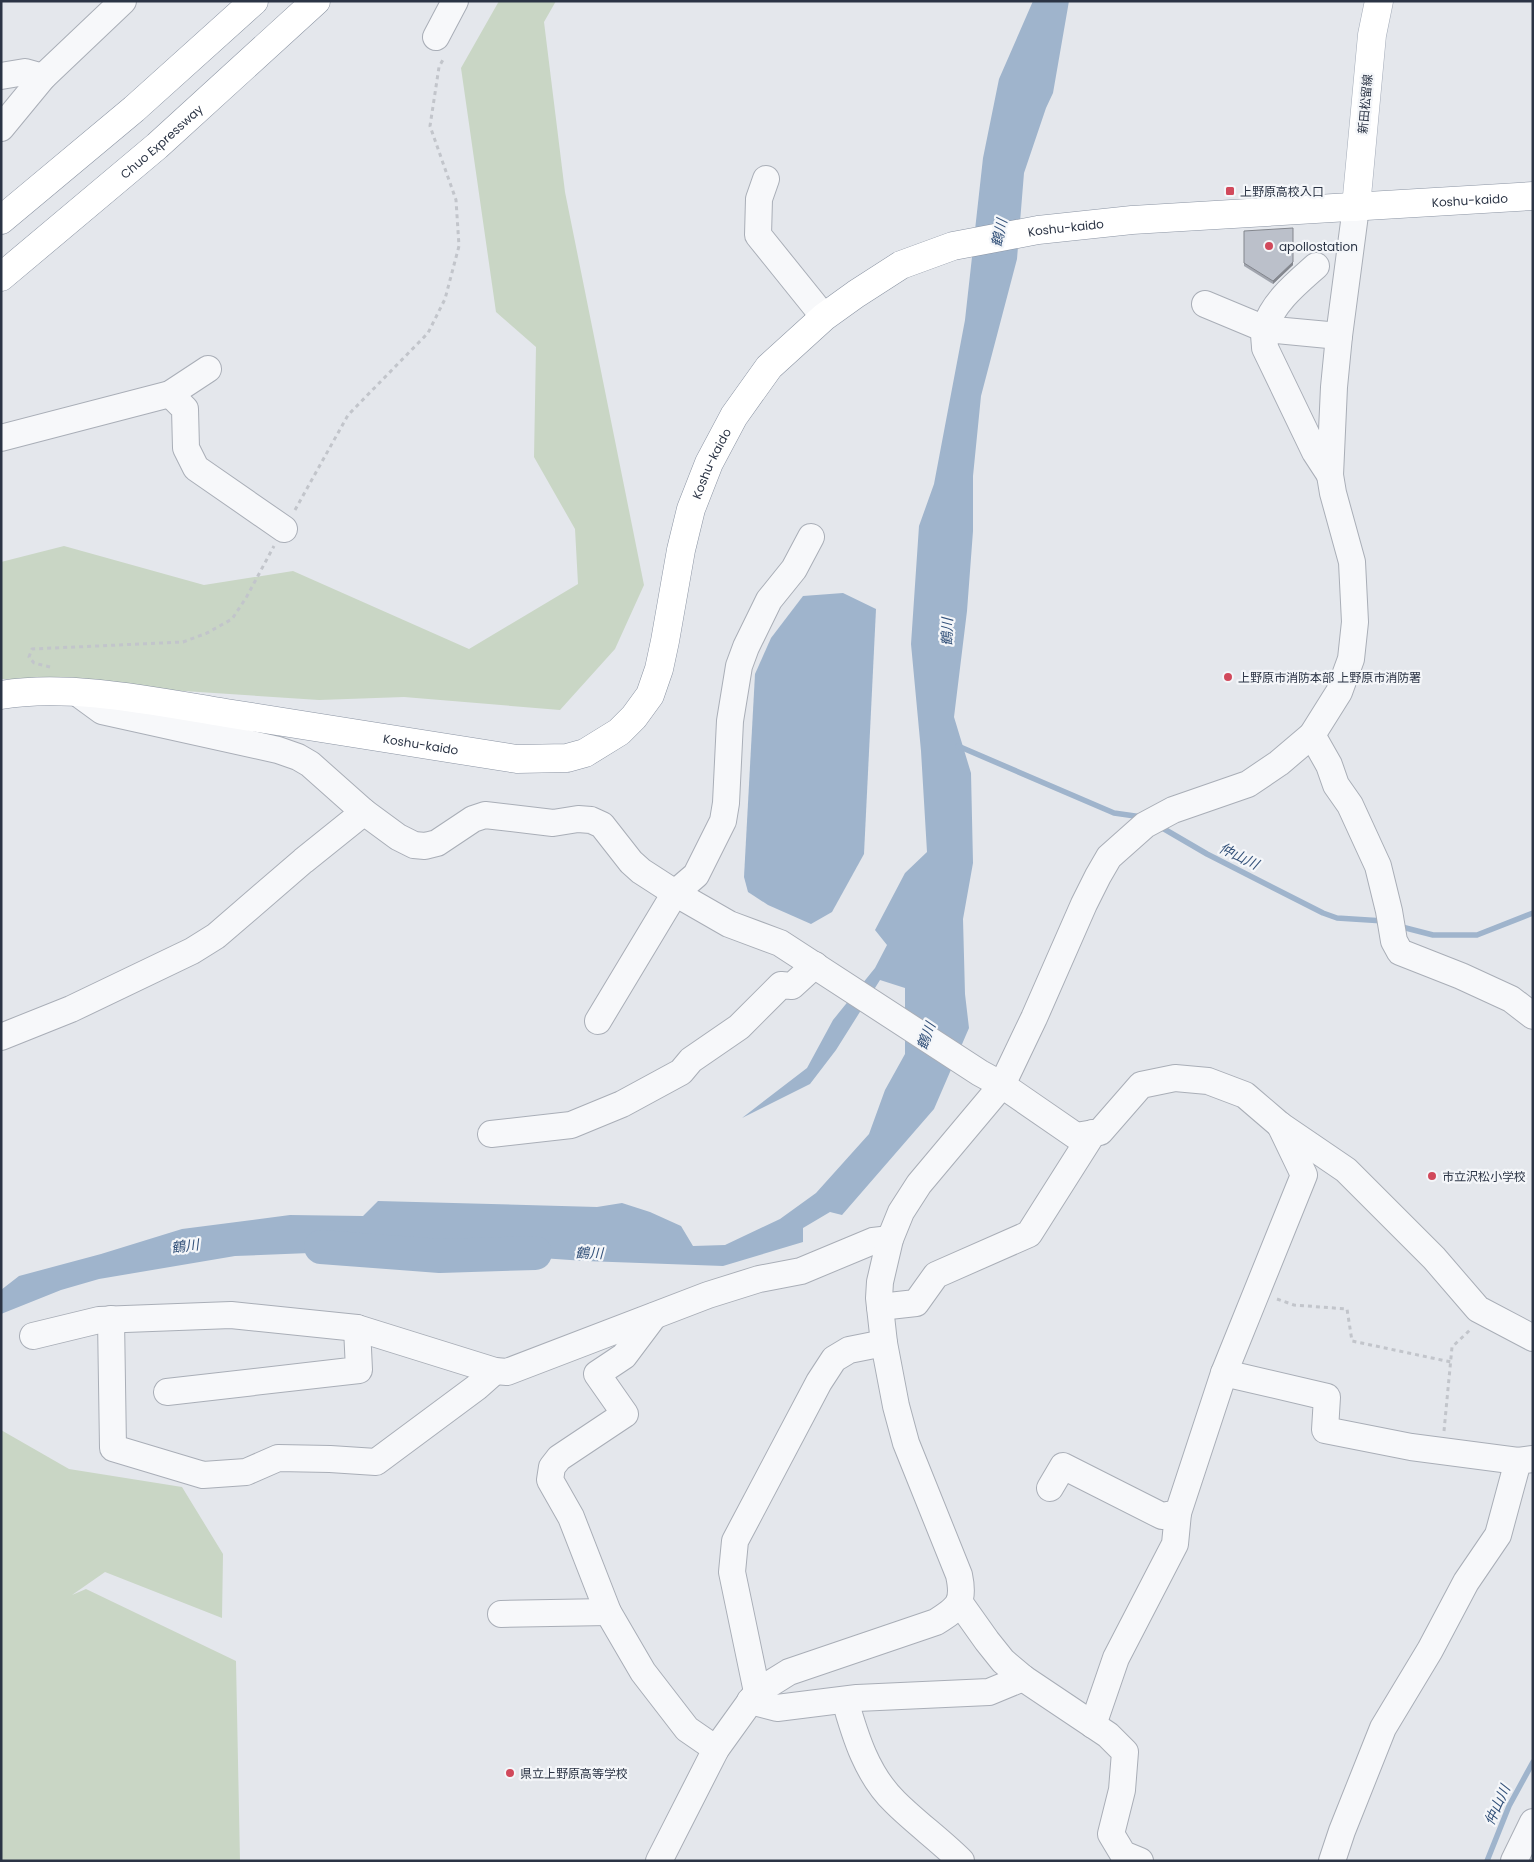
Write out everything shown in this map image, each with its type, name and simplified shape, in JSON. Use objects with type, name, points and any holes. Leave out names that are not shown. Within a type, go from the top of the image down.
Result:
[{"type":"main road","points":[[1,220],[134,109],[254,1]]},
{"type":"main road","name":"Chuo Expressway","points":[[1,277],[157,146],[316,1]]},
{"type":"main road","name":"新田松留線","points":[[1356,207],[1369,61],[1379,1]]},
{"type":"main road","name":"Koshu-kaido","points":[[1,695],[14,692],[76,692],[143,699],[517,759],[567,758],[585,753],[619,732],[634,717],[650,695],[666,641],[681,550],[691,509],[709,463],[734,416],[769,367],[824,317],[901,265],[953,246],[1038,230],[1132,220],[1533,196]]},
{"type":"street","points":[[1,128],[43,77],[123,1]]},
{"type":"street","points":[[442,44],[455,1]]},
{"type":"street","points":[[1,76],[25,72],[43,77]]},
{"type":"street","points":[[766,179],[760,199],[758,235],[824,317]]},
{"type":"street","points":[[659,1861],[716,1750],[754,1696],[789,1672],[936,1622],[952,1612],[960,1603],[962,1589],[959,1576],[906,1443],[896,1406],[884,1343],[880,1307],[880,1282],[890,1239],[901,1212],[1034,1018],[1098,876],[1109,857],[1145,825],[1173,810],[1248,784],[1279,764],[1312,735],[1339,692],[1351,659],[1355,622],[1352,562],[1333,493],[1330,475],[1334,387],[1356,207]]},
{"type":"street","points":[[1316,266],[1295,284],[1276,307],[1265,329],[1265,348],[1315,452],[1330,475]]},
{"type":"street","points":[[1206,304],[1265,329],[1339,336]]},
{"type":"street","points":[[1,438],[170,394],[208,368]]},
{"type":"street","points":[[170,394],[185,410],[186,448],[196,468],[284,529]]},
{"type":"street","points":[[598,1021],[675,893],[696,874],[723,821],[726,803],[730,721],[739,666],[769,600],[794,569],[811,537]]},
{"type":"street","points":[[76,692],[102,711],[278,750],[298,757],[310,764],[364,812],[398,837],[414,845],[425,846],[437,843],[473,819],[485,815],[553,822],[578,819],[591,820],[602,825],[631,862],[641,871],[728,924],[780,943],[815,964],[1076,1136],[1100,1132],[1140,1085],[1175,1078],[1208,1081],[1245,1096],[1280,1125],[1346,1170],[1434,1258],[1478,1309],[1533,1338]]},
{"type":"street","points":[[1312,735],[1329,765],[1336,785],[1350,805],[1378,866],[1390,911],[1394,941],[1400,952],[1461,976],[1511,999],[1533,1016]]},
{"type":"street","points":[[1,1037],[71,1009],[192,951],[216,936],[303,861],[364,812]]},
{"type":"street","points":[[491,1134],[571,1125],[622,1104],[681,1072],[691,1060],[738,1027],[781,985],[792,986],[815,964]]},
{"type":"street","points":[[1093,1725],[1116,1658],[1175,1544],[1178,1513],[1224,1373],[1304,1175],[1280,1125]]},
{"type":"street","points":[[880,1307],[916,1303],[936,1275],[1028,1234],[1093,1133]]},
{"type":"street","points":[[33,1336],[99,1320],[231,1315],[357,1328],[495,1372],[506,1372],[708,1295],[758,1279],[802,1270],[866,1244],[890,1239]]},
{"type":"street","points":[[654,1316],[624,1356],[597,1374],[625,1414],[559,1458],[552,1467],[550,1480],[571,1517],[608,1612],[643,1672],[687,1729],[716,1750]]},
{"type":"street","points":[[111,1319],[113,1448],[203,1475],[246,1472],[278,1458],[376,1462],[495,1372]]},
{"type":"street","points":[[167,1392],[359,1370],[357,1328]]},
{"type":"street","points":[[754,1696],[732,1572],[735,1541],[819,1382],[834,1359],[849,1350],[884,1343]]},
{"type":"street","points":[[1224,1373],[1327,1397],[1325,1430],[1441,1452],[1525,1460],[1498,1535],[1466,1582],[1430,1650],[1383,1728],[1332,1861]]},
{"type":"street","points":[[1050,1488],[1063,1466],[1162,1516],[1178,1513]]},
{"type":"street","points":[[960,1603],[1003,1661],[1022,1678],[1108,1735],[1125,1752],[1122,1790],[1111,1834],[1124,1854],[1140,1861]]},
{"type":"street","points":[[501,1614],[608,1612]]},
{"type":"street","points":[[754,1696],[777,1708],[845,1700],[989,1692],[1022,1678]]},
{"type":"street","points":[[845,1700],[855,1735],[870,1769],[894,1801],[961,1861]]},
{"type":"street","points":[[1514,1861],[1533,1822]]},
{"type":"path","points":[[54,668],[34,663],[29,657],[32,649],[182,642],[207,633],[232,618],[246,598],[348,415],[428,333],[444,299],[459,246],[456,200],[430,126],[442,44]]},
{"type":"path","points":[[1256,1291],[1294,1305],[1347,1310],[1352,1341],[1451,1362]]},
{"type":"path","points":[[1441,1452],[1452,1347],[1488,1314]]},
{"type":"green space","points":[[499,1],[556,1],[544,22],[565,192],[644,585],[615,649],[560,710],[404,697],[319,700],[1,679],[1,562],[64,546],[204,585],[293,571],[469,649],[578,584],[575,529],[534,457],[536,347],[496,312],[461,68]]},
{"type":"green space","points":[[1,1430],[69,1469],[182,1487],[223,1554],[222,1618],[105,1572],[72,1595],[86,1589],[236,1661],[240,1861],[1,1861]]},
{"type":"water","points":[[1033,1],[1069,1],[1053,93],[1024,173],[1017,259],[981,396],[973,476],[973,531],[967,611],[954,717],[971,773],[973,863],[963,919],[965,994],[969,1028],[934,1109],[842,1215],[830,1212],[803,1228],[803,1242],[723,1266],[585,1261],[409,1249],[235,1256],[99,1279],[61,1290],[1,1314],[1,1290],[19,1276],[101,1254],[182,1229],[290,1215],[363,1216],[378,1201],[597,1207],[622,1203],[650,1212],[681,1226],[693,1246],[725,1245],[780,1219],[816,1193],[869,1134],[885,1090],[905,1054],[905,988],[880,980],[836,1050],[810,1084],[742,1118],[807,1068],[833,1020],[875,968],[887,945],[875,930],[905,873],[927,852],[921,751],[911,644],[919,526],[934,484],[965,320],[983,158],[999,79]]},
{"type":"water","points":[[843,593],[876,609],[864,854],[832,912],[811,924],[768,905],[748,892],[744,877],[755,674],[771,638],[803,596]]},
{"type":"building","points":[[1293,228],[1293,262],[1273,281],[1244,263],[1244,231]]},
{"type":"waterway","name":"仲山川","points":[[958,746],[1114,813],[1142,817]]},
{"type":"waterway","name":"仲山川","points":[[1159,826],[1207,854],[1323,913],[1337,918],[1384,921]]},
{"type":"waterway","name":"仲山川","points":[[1398,926],[1433,935],[1477,935],[1533,913]]},
{"type":"waterway","name":"鶴川","points":[[321,1247],[440,1256],[535,1253]]},
{"type":"waterway","name":"仲山川","points":[[1487,1861],[1509,1806],[1533,1762]]},
{"type":"place","name":"上野原高校入口","points":[[1230,191]]},
{"type":"place","name":"apollostation","points":[[1269,246]]},
{"type":"place","name":"上野原市消防本部 上野原市消防署","points":[[1228,677]]},
{"type":"place","name":"市立沢松小学校","points":[[1432,1176]]},
{"type":"place","name":"県立上野原高等学校","points":[[510,1773]]}]
